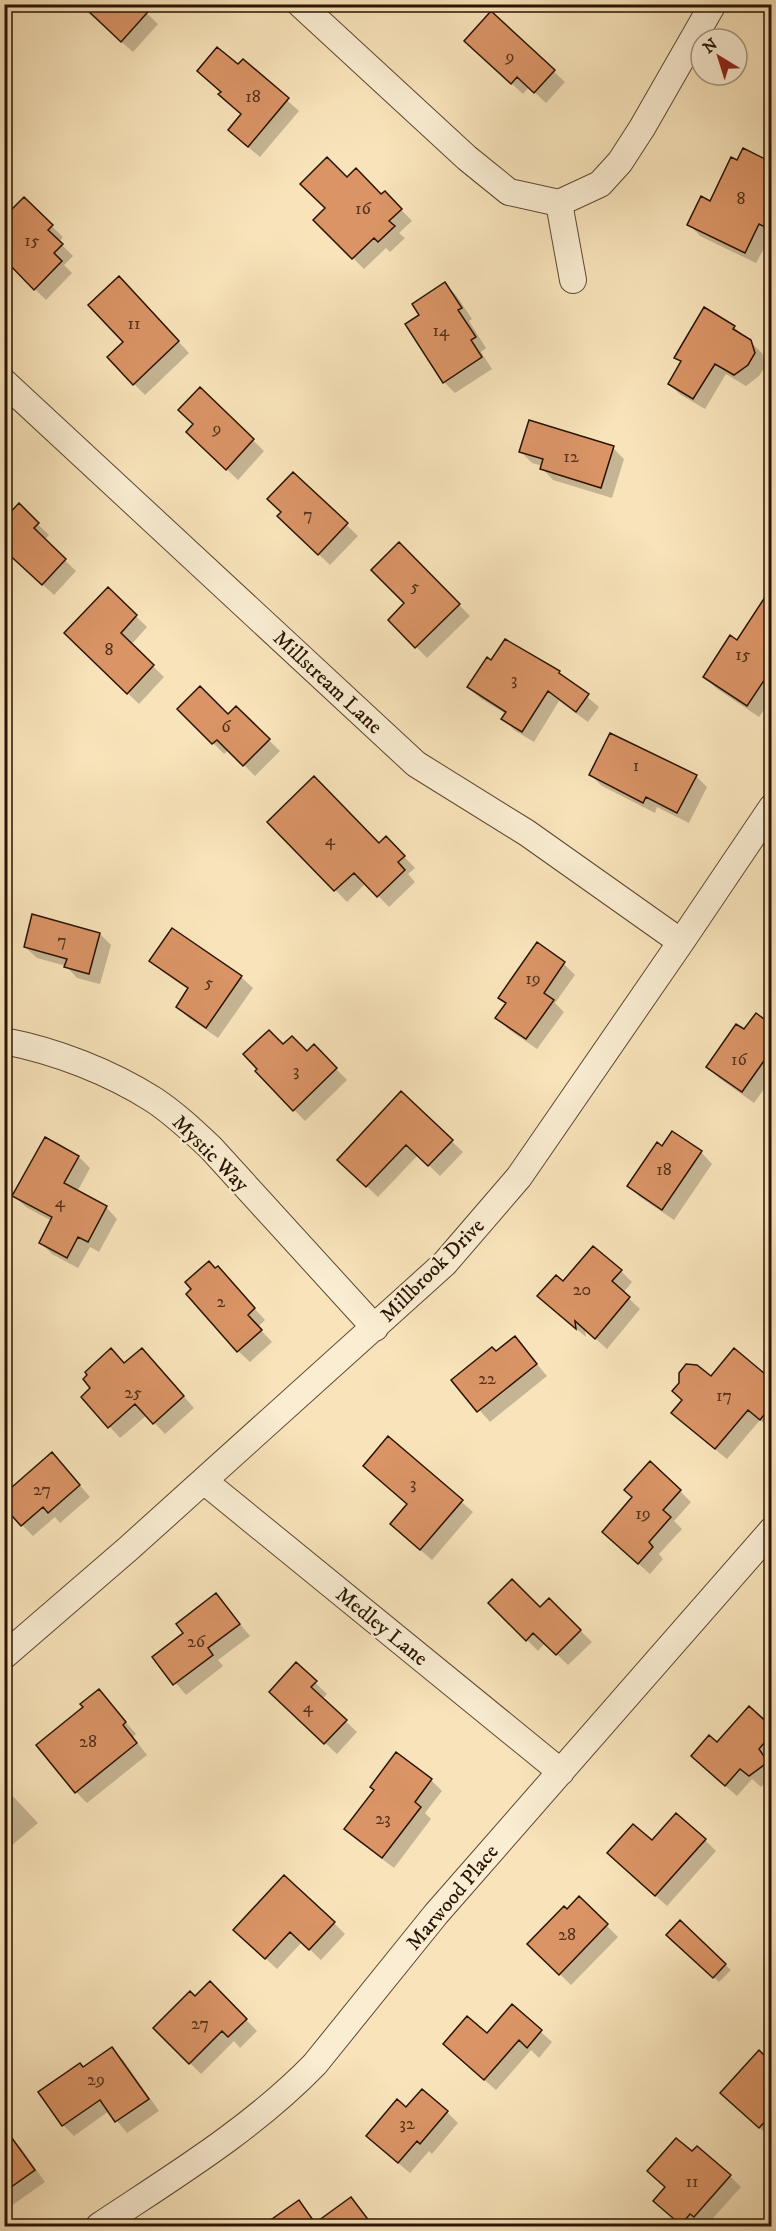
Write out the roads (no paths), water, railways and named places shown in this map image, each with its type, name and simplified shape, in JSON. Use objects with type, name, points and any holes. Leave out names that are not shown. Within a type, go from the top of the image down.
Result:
[{"type":"street","points":[[300,4],[467,158],[509,192],[559,203],[600,184],[620,162],[713,4]]},
{"type":"street","points":[[559,203],[573,280]]},
{"type":"street","name":"Millstream Lane","points":[[4,382],[416,764],[527,833],[681,942]]},
{"type":"street","name":"Millbrook Drive","points":[[8,1646],[204,1481],[445,1263],[519,1177],[771,807]]},
{"type":"street","name":"Mystic Way","points":[[4,1041],[58,1055],[108,1076],[153,1100],[186,1123],[375,1328]]},
{"type":"street","name":"Medley Lane","points":[[204,1481],[561,1772]]},
{"type":"street","name":"Marwood Place","points":[[99,2226],[237,2133],[315,2064],[436,1914],[771,1530]]}]
